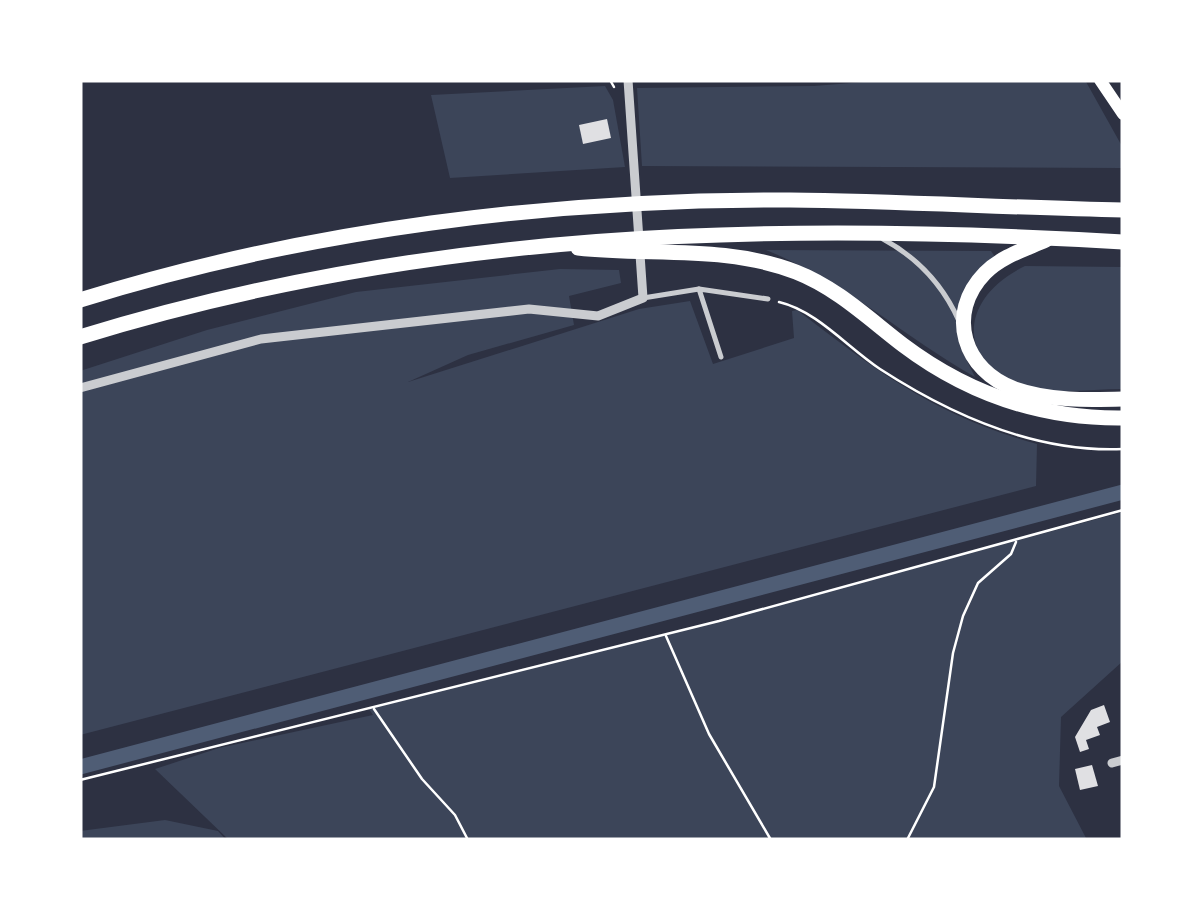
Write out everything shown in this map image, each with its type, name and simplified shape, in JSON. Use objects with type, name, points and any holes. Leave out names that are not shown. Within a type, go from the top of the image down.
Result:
[{"type":"highway","points":[[80,300],[335,238],[496,215],[652,204],[790,200],[1123,210]]},
{"type":"highway","points":[[628,246],[655,234],[872,233],[1123,242]]},
{"type":"highway","points":[[1050,238],[1003,259],[986,272],[966,305],[962,329],[977,365],[1017,390],[1072,398],[1123,399]]},
{"type":"highway","points":[[80,337],[182,307],[338,273],[544,244],[628,246],[657,252],[743,257],[801,274],[848,301],[918,355],[983,391],[1040,411],[1123,418]]},
{"type":"main road","points":[[1100,80],[1123,114]]},
{"type":"street","points":[[80,388],[261,339],[529,309],[598,316],[643,298],[628,80]]},
{"type":"lane","points":[[872,233],[903,250],[940,286],[962,329]]},
{"type":"lane","points":[[643,298],[700,289],[768,299]]},
{"type":"lane","points":[[700,289],[721,357]]},
{"type":"path","points":[[768,299],[798,307],[880,369],[987,425],[1040,441],[1123,450]]},
{"type":"path","points":[[80,780],[666,635],[1123,510]]},
{"type":"path","points":[[907,840],[934,786],[953,653],[964,616],[978,583],[1011,554],[1017,540]]},
{"type":"path","points":[[666,635],[709,734],[770,840]]},
{"type":"path","points":[[373,708],[422,779],[455,815],[468,840]]},
{"type":"shaded area","points":[[888,80],[1085,80],[1123,148],[1123,168],[642,166],[637,88],[814,86]]},
{"type":"shaded area","points":[[605,86],[613,100],[625,167],[450,178],[431,95]]},
{"type":"shaded area","points":[[766,250],[991,251],[995,257],[956,313],[960,347],[975,377],[821,277]]},
{"type":"shaded area","points":[[1025,266],[1123,267],[1123,389],[1044,390],[1016,383],[995,372],[981,356],[974,338],[975,319],[984,300],[1000,282]]},
{"type":"shaded area","points":[[560,269],[619,270],[621,283],[569,296],[574,325],[468,355],[408,382],[639,309],[690,301],[713,364],[794,338],[792,311],[797,310],[855,354],[938,406],[1037,444],[1036,486],[80,735],[80,371],[207,330],[356,292]]},
{"type":"shaded area","points":[[1123,512],[1123,661],[1061,717],[1059,786],[1087,840],[229,840],[155,769],[219,748],[373,715],[369,709],[719,621]]},
{"type":"shaded area","points":[[165,820],[218,831],[226,840],[80,840],[80,831]]},
{"type":"building","points":[[607,119],[611,138],[583,144],[579,125]]},
{"type":"building","points":[[1104,705],[1110,722],[1097,727],[1100,735],[1086,740],[1089,749],[1080,752],[1075,737],[1091,710]]},
{"type":"building","points":[[1092,765],[1098,786],[1080,790],[1075,769]]},
{"type":"waterway","points":[[80,767],[1123,492]]}]
